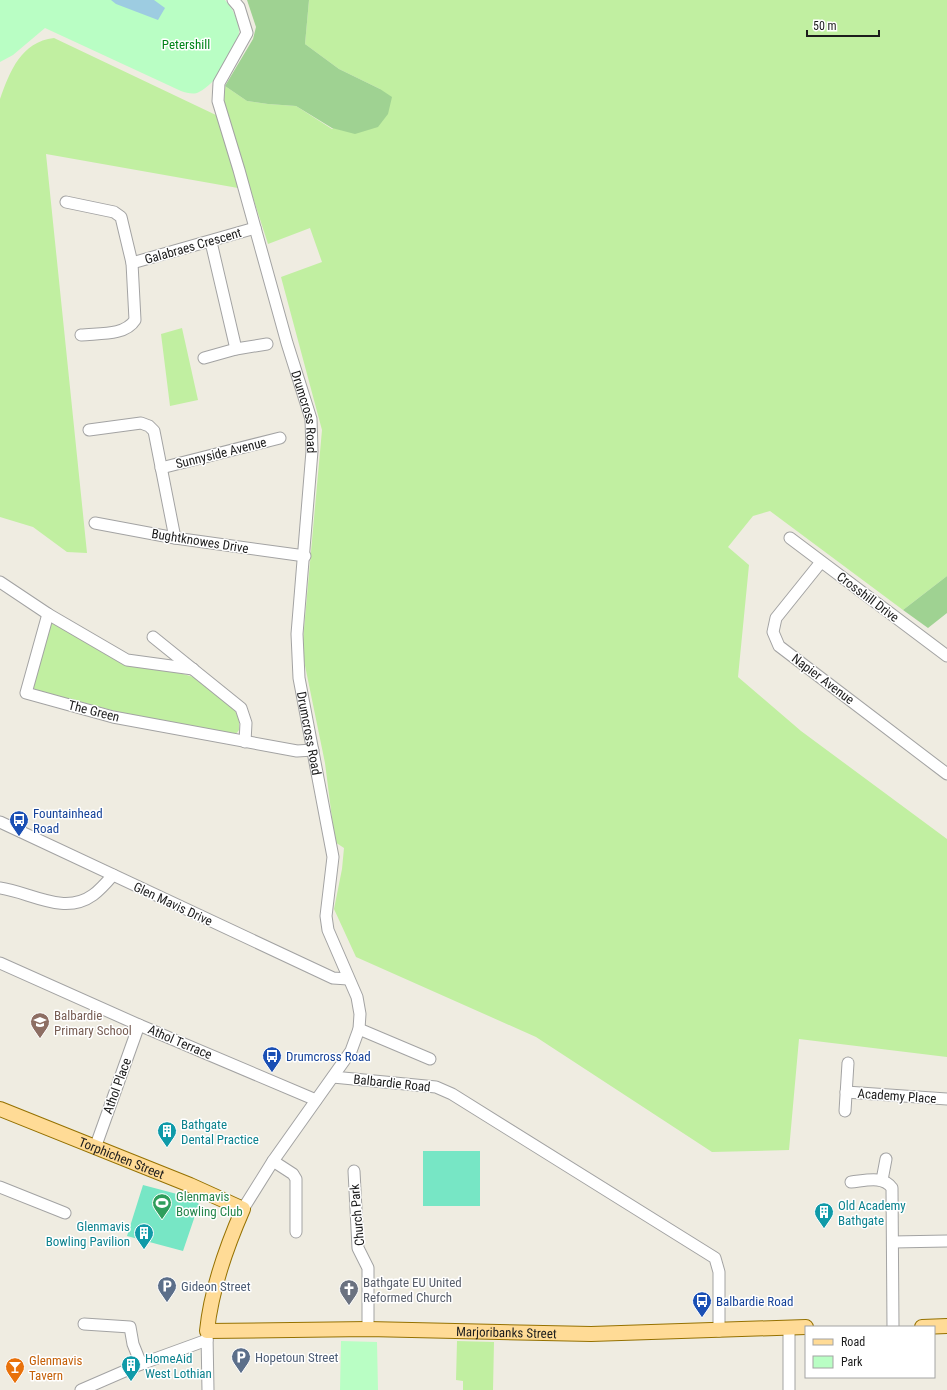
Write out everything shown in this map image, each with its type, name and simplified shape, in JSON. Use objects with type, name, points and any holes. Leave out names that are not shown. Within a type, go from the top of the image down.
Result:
[{"type":"main road","name":"Torphichen Street","points":[[0,1109],[190,1185],[243,1209]]},
{"type":"main road","name":"Drumcross Road","points":[[207,1336],[209,1315],[218,1280],[243,1209]]},
{"type":"main road","points":[[935,1326],[947,1326]]},
{"type":"main road","name":"Marjoribanks Street","points":[[207,1336],[368,1329],[591,1334],[719,1331],[789,1327],[805,1328]]},
{"type":"street","name":"Drumcross Road","points":[[233,0],[238,7],[247,34],[219,83],[218,101],[239,170],[287,343],[311,420],[312,451],[297,652],[299,678],[332,858],[326,916],[328,930],[348,979],[357,996],[360,1014],[359,1029],[351,1051],[273,1161],[243,1209]]},
{"type":"street","name":"Galabraes Crescent","points":[[66,202],[114,212],[121,217],[132,263],[135,320],[131,326],[121,331],[81,335]]},
{"type":"street","name":"Galabraes Crescent","points":[[132,263],[211,242],[255,228]]},
{"type":"street","points":[[211,242],[236,349]]},
{"type":"street","points":[[204,358],[236,349],[267,344]]},
{"type":"street","name":"Sunnyside Avenue","points":[[89,430],[141,424],[149,426],[154,431],[174,538]]},
{"type":"street","name":"Sunnyside Avenue","points":[[161,468],[280,438]]},
{"type":"street","name":"Bughtknowes Drive","points":[[95,523],[174,538],[304,556]]},
{"type":"street","name":"Crosshill Drive","points":[[790,538],[947,656]]},
{"type":"street","name":"Napier Avenue","points":[[821,562],[776,618],[773,632],[779,646],[947,774]]},
{"type":"street","points":[[0,582],[48,614],[127,660],[192,669]]},
{"type":"street","name":"The Green","points":[[48,614],[26,693],[113,717],[298,751],[313,750]]},
{"type":"street","points":[[153,637],[241,708],[246,723],[245,742]]},
{"type":"street","name":"Glen Mavis Drive","points":[[0,822],[333,978],[348,979]]},
{"type":"street","points":[[0,888],[50,902],[71,903],[93,895],[113,875]]},
{"type":"street","name":"Athol Terrace","points":[[0,963],[139,1025],[316,1100]]},
{"type":"street","name":"Athol Place","points":[[95,1148],[139,1025]]},
{"type":"street","points":[[359,1029],[430,1058]]},
{"type":"street","name":"Academy Place","points":[[845,1111],[848,1063]]},
{"type":"street","name":"Balbardie Road","points":[[333,1077],[436,1087],[452,1094],[715,1258],[719,1272],[719,1331]]},
{"type":"street","name":"Academy Place","points":[[846,1092],[947,1100]]},
{"type":"street","points":[[882,1180],[886,1158]]},
{"type":"street","points":[[273,1161],[293,1174],[296,1179],[296,1232]]},
{"type":"street","name":"Church Park","points":[[354,1171],[358,1248],[368,1268],[368,1329]]},
{"type":"street","points":[[851,1182],[882,1180],[888,1182],[892,1188],[892,1326]]},
{"type":"street","points":[[0,1187],[65,1213]]},
{"type":"street","points":[[893,1242],[947,1241]]},
{"type":"street","points":[[84,1324],[130,1327],[133,1344],[141,1364]]},
{"type":"street","points":[[789,1327],[789,1390]]},
{"type":"street","points":[[81,1390],[207,1336],[208,1390]]},
{"type":"green space","name":"Petershill","points":[[0,0],[225,0],[236,18],[239,31],[238,39],[231,57],[219,74],[206,88],[197,93],[181,91],[45,28],[13,55],[0,62]]},
{"type":"green space","points":[[247,0],[309,0],[305,44],[339,69],[380,89],[392,97],[388,114],[378,127],[355,134],[332,128],[296,106],[247,101],[225,86],[253,39],[256,27]]},
{"type":"green space","points":[[309,0],[947,0],[947,576],[903,610],[770,511],[753,516],[728,547],[749,565],[738,677],[801,731],[947,839],[947,1057],[799,1039],[789,1150],[712,1152],[536,1037],[356,957],[334,909],[342,869],[344,848],[335,842],[325,763],[302,651],[322,430],[281,277],[322,262],[310,228],[268,244],[225,111],[223,98],[225,86],[247,101],[296,106],[332,129],[380,89],[339,69],[305,44]]},
{"type":"green space","points":[[54,38],[218,116],[238,188],[46,154],[87,553],[67,552],[33,527],[0,517],[0,99],[13,68],[25,52],[33,45]]},
{"type":"green space","points":[[182,328],[198,400],[170,406],[161,334]]},
{"type":"green space","points":[[947,576],[947,613],[928,628],[903,610]]},
{"type":"green space","points":[[56,623],[124,665],[176,672],[197,678],[235,710],[239,720],[239,730],[235,735],[142,718],[35,690],[33,687],[50,625]]},
{"type":"green space","points":[[423,1151],[480,1151],[480,1206],[423,1206]]},
{"type":"green space","name":"Glenmavis Bowling Club","points":[[143,1185],[192,1198],[199,1204],[183,1251],[127,1236]]},
{"type":"green space","points":[[341,1341],[377,1342],[378,1390],[340,1390]]},
{"type":"green space","points":[[457,1341],[494,1342],[493,1390],[463,1390],[463,1381],[456,1380]]},
{"type":"water","points":[[111,0],[154,0],[165,8],[158,20],[116,4]]},
{"type":"place","name":"Fountainhead Road","points":[[19,837]]},
{"type":"place","name":"Balbardie Primary School","points":[[40,1039]]},
{"type":"place","name":"Drumcross Road","points":[[272,1073]]},
{"type":"place","name":"Bathgate Dental Practice","points":[[167,1148]]},
{"type":"place","name":"Glenmavis Bowling Club","points":[[162,1220]]},
{"type":"place","name":"Old Academy Bathgate","points":[[824,1229]]},
{"type":"place","name":"Glenmavis Bowling Pavilion","points":[[144,1250]]},
{"type":"place","name":"Gideon Street","points":[[167,1303]]},
{"type":"place","name":"Bathgate EU United Reformed Church","points":[[349,1306]]},
{"type":"place","name":"Balbardie Road","points":[[702,1318]]},
{"type":"place","name":"Hopetoun Street","points":[[241,1374]]},
{"type":"place","name":"HomeAid West Lothian","points":[[131,1382]]},
{"type":"place","name":"Glenmavis Tavern","points":[[15,1384]]}]
